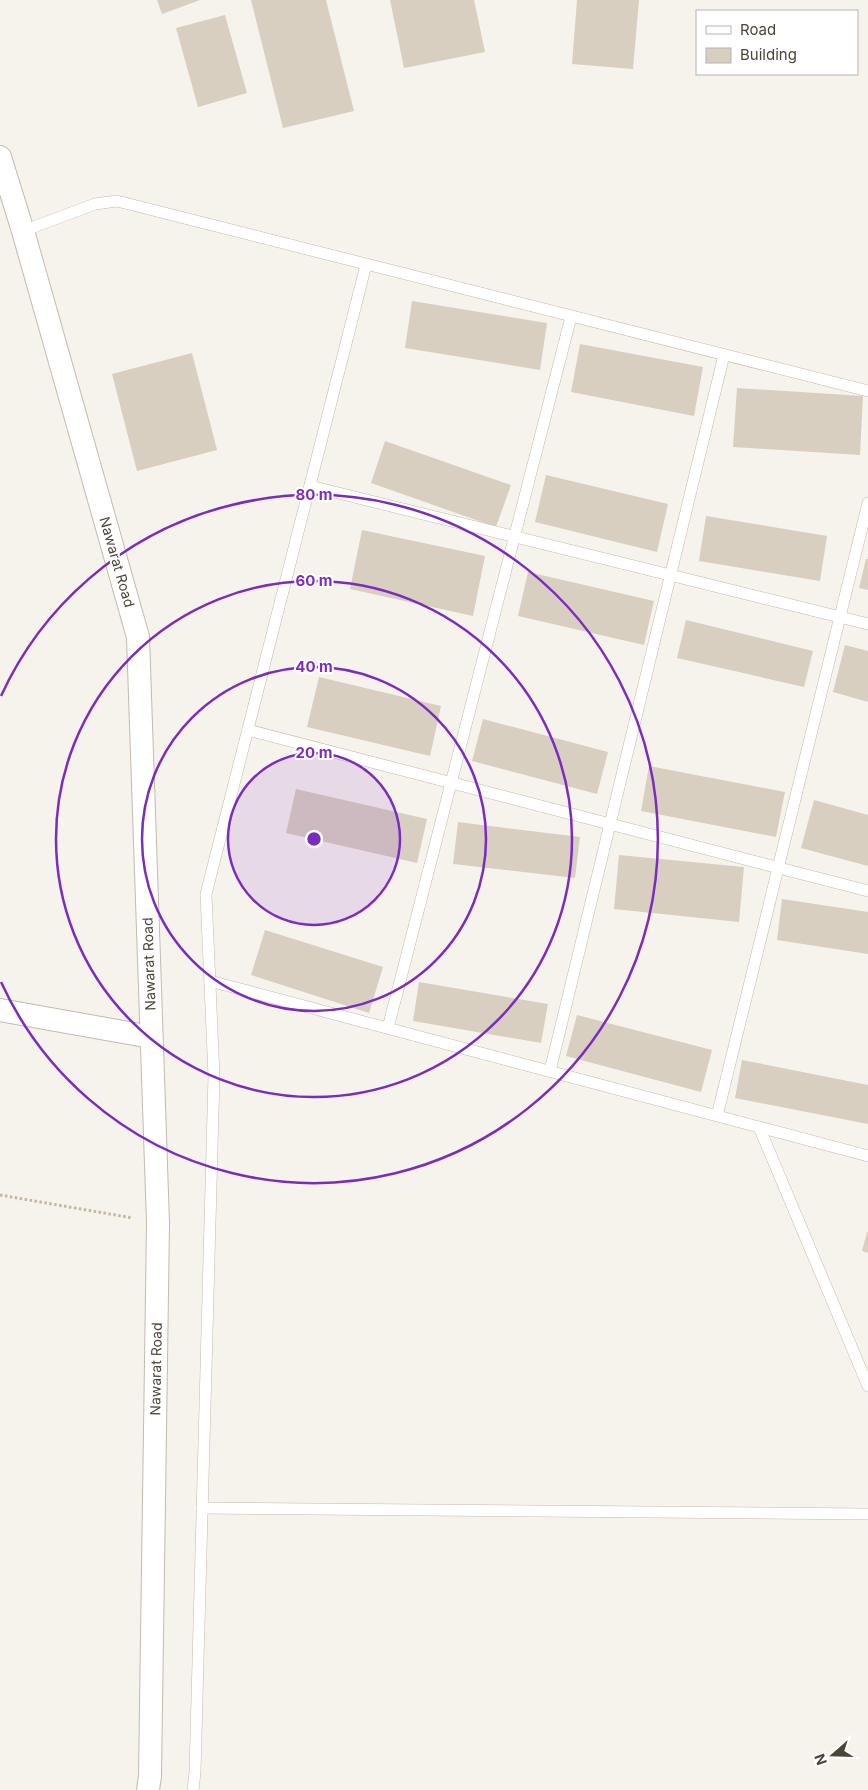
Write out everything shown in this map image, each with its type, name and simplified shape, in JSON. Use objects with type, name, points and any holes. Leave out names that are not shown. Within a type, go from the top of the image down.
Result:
[{"type":"street","name":"Nawarat Road","points":[[0,157],[23,231],[138,637],[158,1223],[150,1776],[148,1790]]},
{"type":"street","points":[[0,1010],[152,1037]]},
{"type":"lane","points":[[23,231],[95,204],[117,201],[868,391]]},
{"type":"lane","points":[[193,1790],[214,1076],[206,894],[366,265]]},
{"type":"lane","points":[[388,1028],[571,316]]},
{"type":"lane","points":[[550,1071],[724,355]]},
{"type":"lane","points":[[310,486],[868,624]]},
{"type":"lane","points":[[717,1116],[868,502]]},
{"type":"lane","points":[[248,730],[868,891]]},
{"type":"lane","points":[[210,981],[868,1156]]},
{"type":"lane","points":[[759,1127],[868,1386]]},
{"type":"lane","points":[[202,1508],[868,1514]]},
{"type":"path","points":[[0,1195],[158,1223]]},
{"type":"building","points":[[157,0],[200,0],[162,14]]},
{"type":"building","points":[[251,0],[326,0],[354,111],[283,128]]},
{"type":"building","points":[[390,0],[474,0],[485,52],[404,68]]},
{"type":"building","points":[[577,0],[639,0],[633,69],[572,64]]},
{"type":"building","points":[[225,15],[247,93],[198,107],[176,28]]},
{"type":"building","points":[[412,301],[547,323],[540,370],[405,348]]},
{"type":"building","points":[[580,344],[703,367],[694,416],[571,392]]},
{"type":"building","points":[[192,353],[217,450],[137,471],[112,374]]},
{"type":"building","points":[[737,388],[863,396],[860,455],[733,447]]},
{"type":"building","points":[[385,441],[511,485],[496,527],[371,483]]},
{"type":"building","points":[[546,475],[668,504],[657,552],[535,522]]},
{"type":"building","points":[[706,516],[827,536],[820,581],[699,561]]},
{"type":"building","points":[[362,530],[485,556],[473,616],[350,589]]},
{"type":"building","points":[[866,559],[868,559],[868,590],[859,588]]},
{"type":"building","points":[[528,572],[654,601],[644,645],[518,616]]},
{"type":"building","points":[[686,620],[813,651],[804,687],[677,658]]},
{"type":"building","points":[[845,645],[868,651],[868,702],[833,692]]},
{"type":"building","points":[[319,677],[441,706],[430,756],[307,727]]},
{"type":"building","points":[[483,719],[608,752],[597,794],[472,761]]},
{"type":"building","points":[[649,766],[785,792],[776,837],[641,811]]},
{"type":"building","points":[[296,789],[427,819],[417,863],[286,833]]},
{"type":"building","points":[[814,800],[868,815],[868,866],[801,848]]},
{"type":"building","points":[[458,822],[580,837],[575,878],[453,864]]},
{"type":"building","points":[[619,855],[744,867],[739,922],[614,909]]},
{"type":"building","points":[[782,899],[868,912],[868,954],[777,940]]},
{"type":"building","points":[[265,930],[383,967],[369,1013],[251,975]]},
{"type":"building","points":[[419,982],[548,1004],[541,1043],[413,1021]]},
{"type":"building","points":[[577,1015],[712,1050],[701,1092],[566,1056]]},
{"type":"building","points":[[742,1060],[868,1085],[868,1124],[735,1098]]},
{"type":"building","points":[[868,1232],[868,1253],[862,1251]]}]
